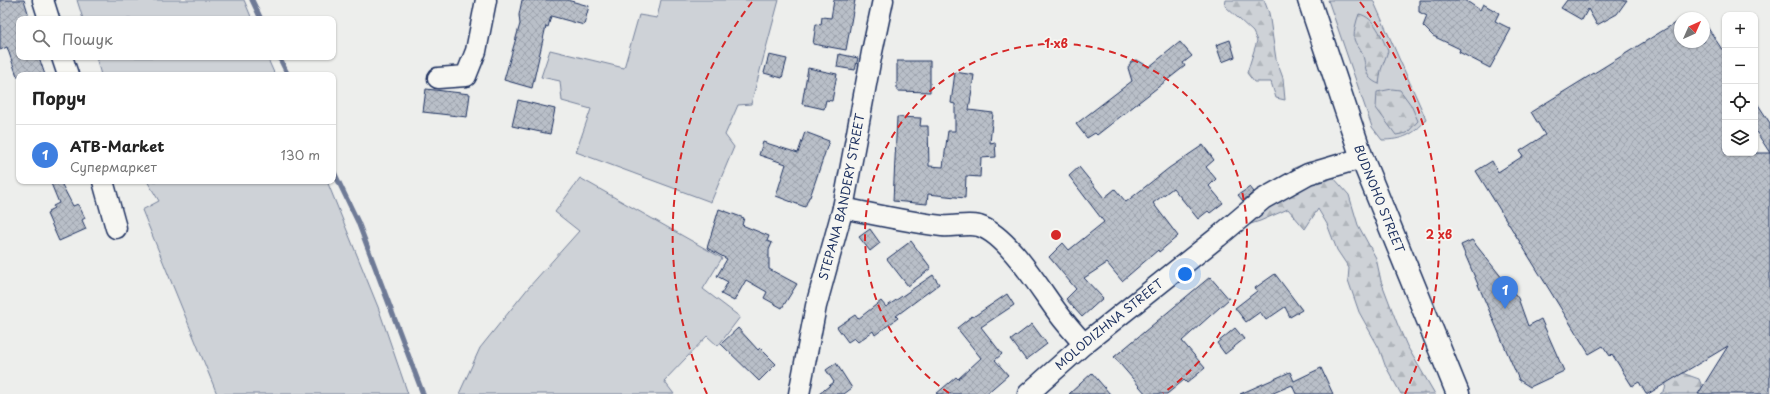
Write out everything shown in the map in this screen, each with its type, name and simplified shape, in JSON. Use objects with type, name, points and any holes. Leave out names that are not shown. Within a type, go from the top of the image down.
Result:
[{"type":"highway","name":"BUDNOHO STREET","points":[[1309,0],[1362,158],[1458,394]]},
{"type":"street","points":[[43,0],[48,16]]},
{"type":"street","points":[[438,78],[466,76],[476,51],[486,0]]},
{"type":"street","name":"STEPANA BANDERY STREET","points":[[799,394],[816,306],[843,208],[883,0]]},
{"type":"street","points":[[63,60],[67,72]]},
{"type":"street","name":"MOLODIZHNA STREET","points":[[1028,394],[1084,344],[1218,237],[1263,199],[1308,174],[1362,158]]},
{"type":"street","points":[[104,184],[116,228]]},
{"type":"street","points":[[843,208],[896,219],[944,226],[978,226],[994,235],[1011,251],[1036,280],[1059,314],[1084,344]]},
{"type":"green space","points":[[77,0],[244,0],[251,16],[82,16]]},
{"type":"green space","points":[[661,0],[779,0],[751,104],[738,105],[725,135],[734,147],[711,202],[576,152],[591,109],[562,101],[560,81],[541,77],[550,50],[624,68],[639,15],[657,18]]},
{"type":"green space","points":[[1226,0],[1264,0],[1269,13],[1276,59],[1283,78],[1285,100],[1276,98],[1271,82],[1254,82],[1247,73],[1257,41],[1253,32],[1225,6]]},
{"type":"green space","points":[[1328,0],[1373,0],[1426,119],[1412,133],[1401,138],[1382,140],[1372,127]]},
{"type":"green space","points":[[1359,14],[1365,16],[1374,24],[1388,51],[1381,70],[1379,84],[1368,75],[1362,53],[1355,43],[1354,32]]},
{"type":"green space","points":[[97,60],[268,60],[274,72],[100,72]]},
{"type":"green space","points":[[1392,89],[1400,90],[1411,105],[1418,121],[1407,133],[1396,135],[1376,108],[1377,92]]},
{"type":"green space","points":[[1309,162],[1325,168],[1349,195],[1358,225],[1376,258],[1381,281],[1397,323],[1407,346],[1435,394],[1401,394],[1385,365],[1379,348],[1359,312],[1348,280],[1349,268],[1337,250],[1327,224],[1318,209],[1305,229],[1288,209],[1241,227],[1278,190],[1286,175],[1294,168]]},
{"type":"green space","points":[[580,178],[722,258],[703,289],[740,317],[718,346],[707,336],[664,381],[674,394],[459,394],[480,348],[529,287],[579,231],[555,212]]},
{"type":"green space","points":[[149,184],[328,184],[378,307],[408,394],[217,394],[142,210],[159,201]]},
{"type":"green space","points":[[1668,368],[1699,379],[1705,394],[1660,394],[1665,390]]},
{"type":"building","points":[[0,0],[24,0],[29,16],[16,16],[16,60],[40,60],[44,72],[16,73],[7,47],[0,50]]},
{"type":"building","points":[[522,0],[567,0],[589,6],[584,25],[551,16],[548,27],[546,26],[532,88],[504,80],[520,24],[519,15]]},
{"type":"building","points":[[834,0],[855,0],[846,50],[813,44],[816,24],[821,25],[822,17],[831,18]]},
{"type":"building","points":[[1419,0],[1465,0],[1480,10],[1483,4],[1499,13],[1495,21],[1511,29],[1490,68],[1459,52],[1460,49],[1433,36],[1423,26],[1427,16],[1419,12]]},
{"type":"building","points":[[1567,0],[1627,0],[1617,14],[1597,25],[1588,9],[1582,20],[1561,8]]},
{"type":"building","points":[[1674,24],[1674,48],[1710,48],[1710,31],[1722,49],[1722,156],[1758,156],[1758,153],[1770,153],[1770,394],[1698,394],[1728,346],[1648,394],[1646,394],[1639,382],[1632,386],[1612,354],[1610,356],[1603,346],[1589,354],[1476,171],[1492,161],[1498,172],[1523,156],[1520,151],[1545,135],[1531,112]]},
{"type":"building","points":[[1230,40],[1235,57],[1222,62],[1216,45]]},
{"type":"building","points":[[1180,42],[1192,56],[1183,63],[1185,66],[1097,135],[1095,133],[1087,138],[1076,124],[1132,81],[1128,68],[1131,62],[1137,60],[1149,67]]},
{"type":"building","points":[[839,54],[858,58],[855,70],[837,67]]},
{"type":"building","points":[[769,55],[787,59],[782,78],[764,73]]},
{"type":"building","points":[[897,61],[930,61],[930,92],[897,91]]},
{"type":"building","points":[[808,68],[837,74],[832,101],[826,100],[824,109],[802,104]]},
{"type":"building","points":[[955,72],[974,75],[969,110],[993,113],[990,143],[995,142],[996,157],[981,158],[980,177],[966,176],[965,198],[928,194],[927,204],[893,201],[897,117],[921,118],[920,126],[928,126],[929,166],[943,167],[948,131],[955,131],[955,104],[951,103]]},
{"type":"building","points":[[426,89],[470,94],[467,117],[423,112]]},
{"type":"building","points":[[518,100],[555,109],[550,134],[512,126]]},
{"type":"building","points":[[1758,105],[1770,123],[1770,153],[1758,135]]},
{"type":"building","points":[[805,132],[829,141],[810,197],[805,207],[776,196],[786,164],[759,155],[763,142],[798,153]]},
{"type":"building","points":[[1203,145],[1214,160],[1206,167],[1216,179],[1209,186],[1223,203],[1210,213],[1208,211],[1198,219],[1173,188],[1153,203],[1178,236],[1159,252],[1158,250],[1122,281],[1107,263],[1084,278],[1103,298],[1082,317],[1066,299],[1076,289],[1049,257],[1063,243],[1069,250],[1104,222],[1069,176],[1079,167],[1104,198],[1115,189],[1126,202],[1169,168]]},
{"type":"building","points":[[51,184],[62,184],[73,206],[78,204],[85,218],[82,220],[86,229],[59,241],[47,214],[49,213],[48,211],[54,208],[53,206],[59,203]]},
{"type":"building","points":[[1250,187],[1254,192],[1243,201],[1238,195]]},
{"type":"building","points":[[719,209],[744,218],[742,225],[769,236],[767,241],[772,243],[769,250],[769,269],[797,284],[782,308],[764,298],[767,292],[746,280],[734,301],[721,294],[728,282],[717,276],[727,259],[707,248]]},
{"type":"building","points":[[870,229],[880,243],[870,251],[859,237]]},
{"type":"building","points":[[1472,240],[1518,298],[1528,326],[1541,319],[1564,371],[1530,387],[1519,380],[1461,245]]},
{"type":"building","points":[[911,241],[931,268],[908,286],[887,259]]},
{"type":"building","points":[[1275,274],[1302,310],[1290,317],[1285,307],[1266,320],[1260,312],[1246,322],[1235,308],[1257,291],[1255,288]]},
{"type":"building","points":[[933,275],[939,284],[896,316],[898,318],[875,335],[873,331],[858,342],[854,338],[848,342],[837,327],[855,315],[858,319],[881,301],[886,307]]},
{"type":"building","points":[[1210,277],[1229,299],[1182,341],[1205,368],[1187,383],[1184,380],[1167,394],[1146,394],[1114,357]]},
{"type":"building","points":[[1007,294],[1014,305],[981,327],[1002,354],[995,360],[1008,375],[986,394],[936,394],[956,377],[958,379],[981,358],[957,328],[972,316],[973,317]]},
{"type":"building","points":[[1032,324],[1047,344],[1026,360],[1011,340]]},
{"type":"building","points":[[738,328],[758,350],[760,348],[776,364],[759,381],[721,344]]},
{"type":"building","points":[[1235,328],[1244,339],[1225,354],[1217,343]]},
{"type":"building","points":[[836,363],[852,388],[844,394],[819,394],[834,382],[826,370]]},
{"type":"building","points":[[1321,368],[1333,394],[1296,394],[1292,385],[1271,394],[1240,394],[1290,372],[1294,381]]},
{"type":"building","points":[[1092,373],[1110,394],[1069,394]]},
{"type":"waterway","points":[[252,0],[260,16]]},
{"type":"waterway","points":[[280,60],[286,72]]},
{"type":"waterway","points":[[336,176],[358,222],[423,394]]},
{"type":"place","name":"ATB-Market","points":[[1505,309]]}]
